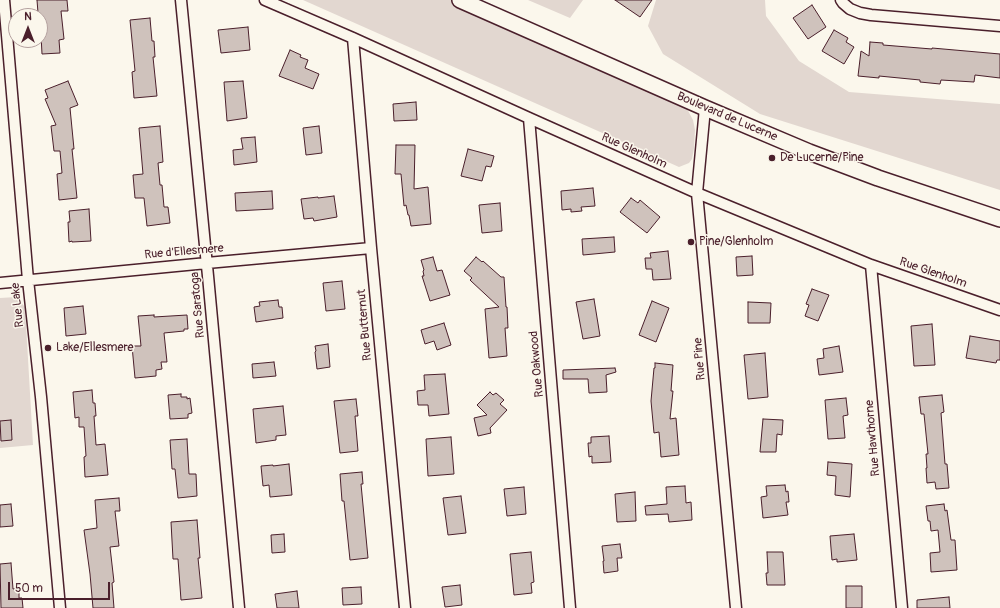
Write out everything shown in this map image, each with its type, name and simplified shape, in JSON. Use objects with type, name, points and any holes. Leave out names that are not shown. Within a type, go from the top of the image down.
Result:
[{"type":"main road","name":"Boulevard de Lucerne","points":[[462,0],[705,108],[847,167],[1000,219]]},
{"type":"street","name":"Rue Lake","points":[[4,0],[28,280],[41,397],[60,608]]},
{"type":"street","name":"Rue Saratoga","points":[[181,0],[239,608]]},
{"type":"street","name":"Rue Glenholm","points":[[265,0],[353,38],[697,193],[871,265],[1000,310]]},
{"type":"street","points":[[841,0],[850,9],[860,13],[1000,26]]},
{"type":"street","name":"Rue Butternut","points":[[353,38],[405,608]]},
{"type":"street","name":"Rue Pine","points":[[705,108],[697,193],[736,608]]},
{"type":"street","name":"Rue Oakwood","points":[[528,118],[570,608]]},
{"type":"street","name":"Rue d'Ellesmere","points":[[0,283],[371,248]]},
{"type":"street","name":"Rue Hawthorne","points":[[871,265],[902,608]]},
{"type":"shaded area","points":[[303,0],[456,0],[686,107],[693,120],[695,130],[692,159],[689,163],[679,167]]},
{"type":"shaded area","points":[[528,0],[583,0],[570,18]]},
{"type":"shaded area","points":[[656,0],[765,0],[766,16],[799,61],[849,92],[1000,104],[1000,190],[760,114],[663,54],[648,26]]},
{"type":"shaded area","points":[[16,297],[25,307],[33,445],[0,448],[0,298]]},
{"type":"building","points":[[37,0],[67,0],[68,11],[61,11],[64,39],[59,40],[60,53],[42,54],[42,48],[48,48],[48,8],[38,8]]},
{"type":"building","points":[[615,0],[652,0],[640,17]]},
{"type":"building","points":[[812,5],[826,27],[808,39],[793,18]]},
{"type":"building","points":[[150,18],[152,41],[154,41],[155,57],[153,57],[157,96],[134,98],[132,72],[135,71],[130,20]]},
{"type":"building","points":[[248,27],[250,50],[221,53],[218,30]]},
{"type":"building","points":[[834,30],[848,38],[846,42],[854,47],[844,64],[822,51]]},
{"type":"building","points":[[870,42],[883,43],[883,45],[1000,54],[1000,78],[975,75],[974,82],[941,80],[940,84],[920,82],[920,80],[879,76],[879,78],[858,76],[861,51],[869,56]]},
{"type":"building","points":[[290,50],[301,55],[300,57],[308,60],[305,68],[319,74],[313,89],[279,76]]},
{"type":"building","points":[[68,81],[78,105],[70,108],[77,198],[59,200],[57,174],[62,173],[60,151],[54,151],[51,126],[56,125],[45,99],[48,98],[45,90]]},
{"type":"building","points":[[243,81],[247,118],[227,121],[224,82]]},
{"type":"building","points":[[416,102],[417,120],[394,121],[393,104]]},
{"type":"building","points":[[160,126],[163,162],[158,163],[160,185],[162,185],[164,207],[168,207],[170,223],[147,226],[144,198],[135,198],[133,175],[143,174],[139,128]]},
{"type":"building","points":[[319,126],[322,153],[306,155],[303,128]]},
{"type":"building","points":[[255,137],[257,162],[234,165],[233,150],[243,149],[241,138]]},
{"type":"building","points":[[396,145],[415,145],[414,189],[428,187],[431,224],[411,226],[406,205],[404,206],[401,174],[395,174]]},
{"type":"building","points":[[468,149],[494,156],[491,167],[486,166],[482,181],[461,176]]},
{"type":"building","points":[[593,188],[595,206],[581,207],[582,211],[571,212],[571,209],[562,210],[561,191]]},
{"type":"building","points":[[272,191],[273,209],[236,211],[235,193]]},
{"type":"building","points":[[334,196],[337,217],[314,221],[313,218],[304,219],[301,199]]},
{"type":"building","points":[[631,198],[638,203],[640,200],[660,217],[647,233],[620,212]]},
{"type":"building","points":[[500,203],[502,231],[482,233],[479,205]]},
{"type":"building","points":[[89,209],[91,241],[69,242],[69,211]]},
{"type":"building","points":[[614,237],[615,252],[583,255],[582,239]]},
{"type":"building","points":[[668,251],[671,279],[653,280],[652,269],[646,269],[645,258],[651,258],[650,253]]},
{"type":"building","points":[[752,256],[753,275],[737,276],[736,257]]},
{"type":"building","points":[[433,257],[437,271],[442,270],[450,295],[430,301],[422,276],[424,276],[424,270],[421,260]]},
{"type":"building","points":[[476,257],[482,262],[483,261],[501,277],[504,277],[508,328],[505,328],[507,356],[489,358],[485,309],[499,307],[470,280],[472,278],[464,271]]},
{"type":"building","points":[[342,281],[345,309],[326,311],[323,283]]},
{"type":"building","points":[[812,289],[829,295],[818,321],[805,316],[809,305],[806,304]]},
{"type":"building","points":[[594,299],[600,336],[583,339],[576,302]]},
{"type":"building","points":[[278,300],[279,307],[282,307],[283,318],[256,322],[254,307],[260,306],[259,302]]},
{"type":"building","points":[[652,301],[669,308],[656,342],[639,335]]},
{"type":"building","points":[[748,302],[771,303],[770,323],[748,323]]},
{"type":"building","points":[[83,306],[86,334],[66,336],[64,308]]},
{"type":"building","points":[[154,315],[154,317],[187,315],[188,329],[184,329],[184,331],[164,333],[167,362],[161,362],[162,369],[156,370],[156,376],[135,378],[132,346],[141,346],[138,316]]},
{"type":"building","points":[[444,323],[451,345],[437,350],[434,341],[425,344],[421,330]]},
{"type":"building","points":[[932,324],[935,365],[914,366],[911,326]]},
{"type":"building","points":[[970,336],[1000,341],[1000,360],[997,360],[996,363],[966,358]]},
{"type":"building","points":[[328,344],[330,367],[317,369],[315,346]]},
{"type":"building","points":[[839,346],[843,372],[819,375],[817,359],[824,358],[823,349]]},
{"type":"building","points":[[765,353],[768,397],[748,399],[744,355]]},
{"type":"building","points":[[274,362],[276,376],[253,378],[252,364]]},
{"type":"building","points":[[655,363],[673,365],[671,391],[673,391],[670,419],[676,418],[679,455],[661,457],[659,432],[654,433],[651,401]]},
{"type":"building","points":[[615,368],[616,372],[606,375],[607,392],[589,393],[588,379],[563,379],[563,370]]},
{"type":"building","points":[[445,374],[449,414],[429,416],[428,405],[418,405],[417,391],[425,390],[424,375]]},
{"type":"building","points":[[92,390],[96,416],[94,416],[96,445],[105,444],[108,475],[85,477],[84,457],[86,456],[84,427],[79,427],[79,417],[75,418],[73,392]]},
{"type":"building","points":[[490,392],[493,395],[496,393],[504,400],[500,404],[507,410],[490,428],[491,433],[478,436],[474,418],[487,415],[477,405]]},
{"type":"building","points":[[181,394],[181,397],[187,397],[187,399],[190,398],[192,413],[188,414],[188,418],[170,419],[168,395]]},
{"type":"building","points":[[942,395],[944,412],[941,413],[945,464],[947,464],[949,488],[936,489],[935,482],[927,483],[926,454],[928,454],[924,414],[921,414],[919,397]]},
{"type":"building","points":[[846,398],[848,415],[843,416],[845,438],[828,439],[825,400]]},
{"type":"building","points":[[356,399],[358,416],[355,416],[358,451],[340,453],[334,401]]},
{"type":"building","points":[[283,406],[286,435],[276,436],[276,440],[256,443],[253,409]]},
{"type":"building","points":[[763,419],[783,420],[782,435],[777,434],[776,452],[760,452]]},
{"type":"building","points":[[11,420],[12,440],[1,441],[0,421]]},
{"type":"building","points":[[609,436],[611,462],[592,463],[592,456],[589,457],[588,443],[591,443],[591,437]]},
{"type":"building","points":[[451,437],[454,474],[428,476],[426,439]]},
{"type":"building","points":[[187,439],[189,474],[196,474],[197,496],[178,498],[175,469],[172,469],[170,440]]},
{"type":"building","points":[[828,462],[852,464],[850,497],[835,495],[836,476],[827,475]]},
{"type":"building","points":[[289,464],[292,495],[270,497],[269,485],[263,486],[261,466]]},
{"type":"building","points":[[362,472],[363,484],[361,484],[368,558],[350,560],[340,474]]},
{"type":"building","points":[[785,485],[786,492],[788,491],[789,502],[786,502],[788,515],[763,518],[761,497],[767,496],[766,486]]},
{"type":"building","points":[[685,486],[686,503],[691,502],[692,520],[669,522],[668,514],[646,515],[645,506],[667,504],[666,487]]},
{"type":"building","points":[[524,487],[526,514],[507,516],[504,489]]},
{"type":"building","points":[[635,492],[636,521],[617,522],[615,494]]},
{"type":"building","points":[[461,496],[466,533],[448,535],[443,498]]},
{"type":"building","points":[[119,498],[120,511],[115,511],[119,546],[110,547],[114,582],[112,583],[114,608],[93,608],[84,530],[97,528],[95,500]]},
{"type":"building","points":[[11,504],[13,526],[0,527],[0,505]]},
{"type":"building","points":[[944,504],[945,511],[947,510],[951,540],[955,540],[957,570],[931,572],[930,553],[940,552],[938,530],[931,531],[926,506]]},
{"type":"building","points":[[197,520],[200,558],[198,558],[202,598],[181,600],[178,559],[173,559],[171,522]]},
{"type":"building","points":[[284,534],[285,552],[272,553],[271,535]]},
{"type":"building","points":[[854,534],[857,560],[837,562],[837,559],[832,560],[830,536]]},
{"type":"building","points":[[620,544],[622,558],[617,558],[618,571],[604,573],[602,546]]},
{"type":"building","points":[[531,552],[534,582],[531,583],[532,593],[514,595],[510,554]]},
{"type":"building","points":[[767,552],[783,552],[785,585],[767,585]]},
{"type":"building","points":[[11,563],[13,589],[19,588],[19,598],[22,598],[23,608],[1,608],[0,564]]},
{"type":"building","points":[[460,585],[462,605],[445,607],[442,587]]},
{"type":"building","points":[[846,586],[862,586],[862,608],[846,608]]},
{"type":"building","points":[[361,587],[362,604],[343,605],[342,588]]},
{"type":"building","points":[[297,591],[299,608],[277,608],[275,594]]},
{"type":"building","points":[[949,597],[950,608],[917,608],[917,600]]},
{"type":"place","name":"De Lucerne/Pine","points":[[772,158]]},
{"type":"place","name":"Pine/Glenholm","points":[[691,242]]},
{"type":"place","name":"Lake/Ellesmere","points":[[48,348]]}]
